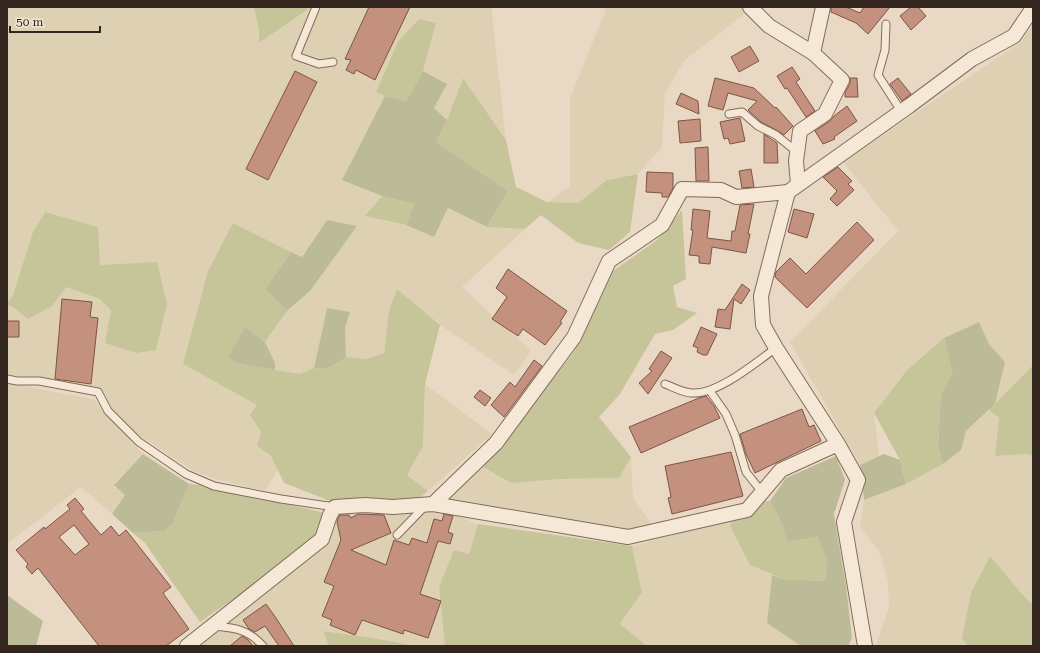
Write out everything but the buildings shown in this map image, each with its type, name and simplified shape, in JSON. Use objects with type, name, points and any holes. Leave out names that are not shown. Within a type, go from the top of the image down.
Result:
[{"type":"street","points":[[750,7],[769,26],[813,53],[842,80],[825,114],[800,131],[793,188],[761,296],[763,325],[776,348],[838,444],[858,480],[844,522],[865,646]]},
{"type":"street","points":[[813,53],[823,7]]},
{"type":"street","points":[[430,504],[496,443],[574,337],[609,261],[662,225],[682,189],[721,190],[736,197],[793,188],[901,112],[972,59],[1014,36],[1033,8]]},
{"type":"street","points":[[187,646],[322,539],[330,515],[335,507],[365,505],[393,507],[430,504],[628,537],[747,510],[781,470],[838,444]]},
{"type":"lane","points":[[316,7],[296,56],[319,64],[333,62]]},
{"type":"lane","points":[[886,24],[885,50],[878,75],[901,112]]},
{"type":"lane","points":[[729,114],[742,112],[758,126],[776,135],[797,152]]},
{"type":"lane","points":[[665,384],[691,394],[710,391],[722,385],[776,348]]},
{"type":"lane","points":[[7,379],[18,381],[40,381],[98,392],[108,411],[139,442],[186,474],[214,486],[281,499],[335,507]]},
{"type":"lane","points":[[710,391],[726,414],[735,436],[746,472],[762,492]]},
{"type":"lane","points":[[396,535],[430,504]]},
{"type":"lane","points":[[212,626],[237,628],[256,639],[263,646]]},
{"type":"shaded area","points":[[7,7],[254,7],[259,30],[259,43],[307,10],[308,7],[492,7],[506,140],[463,78],[447,120],[434,108],[447,84],[423,71],[436,23],[376,92],[385,96],[343,180],[382,196],[366,216],[406,225],[434,237],[448,208],[487,227],[525,229],[462,287],[531,351],[514,375],[440,325],[397,290],[389,311],[384,353],[367,359],[346,357],[345,328],[350,312],[327,308],[314,368],[300,374],[275,370],[275,363],[265,342],[287,311],[310,291],[327,220],[301,257],[233,223],[183,364],[257,405],[250,415],[261,433],[257,446],[271,456],[278,470],[265,491],[216,479],[193,471],[136,433],[118,418],[97,388],[7,374],[7,305],[52,306],[66,287],[101,299],[111,310],[167,304],[20,273],[13,295],[7,303]]},
{"type":"shaded area","points":[[605,7],[744,7],[748,11],[684,61],[665,93],[662,147],[638,174],[607,180],[578,203],[547,202],[570,186],[570,98],[605,12]]},
{"type":"shaded area","points":[[1033,24],[1033,365],[995,404],[1005,362],[989,344],[979,322],[944,338],[907,370],[874,413],[879,457],[860,465],[790,342],[898,231],[843,162],[1021,42]]},
{"type":"shaded area","points":[[7,383],[93,399],[143,454],[114,484],[125,495],[112,514],[81,487],[7,544]]},
{"type":"shaded area","points":[[425,384],[492,434],[428,491],[407,475],[423,446]]},
{"type":"shaded area","points":[[989,410],[999,418],[996,456],[1027,454],[1033,456],[1033,604],[1028,601],[962,639],[968,646],[876,646],[889,606],[888,581],[879,551],[860,526],[864,500],[903,485],[943,464],[961,450],[966,431]]},
{"type":"shaded area","points":[[631,457],[633,497],[651,524],[625,531],[450,502],[445,497],[483,467],[511,483],[561,479],[619,478]]},
{"type":"shaded area","points":[[416,501],[478,524],[469,554],[439,587],[445,646],[416,646],[323,631],[329,646],[196,646],[297,569],[332,503]]},
{"type":"shaded area","points":[[733,519],[750,565],[772,575],[767,623],[801,646],[647,646],[620,624],[642,592],[632,546]]},
{"type":"green space","points":[[254,7],[308,7],[307,10],[259,43],[259,30]]},
{"type":"green space","points":[[419,19],[436,23],[423,71],[406,103],[376,92],[398,42]]},
{"type":"green space","points":[[423,71],[447,84],[434,108],[447,120],[436,142],[508,191],[487,227],[448,208],[434,237],[406,225],[414,204],[382,196],[342,180],[385,96],[406,102]]},
{"type":"green space","points":[[463,78],[506,140],[516,187],[547,202],[578,203],[607,180],[638,174],[630,232],[609,250],[578,243],[541,215],[525,229],[487,227],[508,191],[436,142],[447,120]]},
{"type":"green space","points":[[382,196],[414,204],[406,225],[365,216]]},
{"type":"green space","points":[[682,210],[686,279],[673,286],[677,307],[697,313],[673,330],[655,334],[620,394],[599,417],[631,457],[619,478],[561,479],[511,483],[483,467],[574,352],[613,271],[657,240]]},
{"type":"green space","points":[[45,212],[98,227],[100,265],[157,262],[167,304],[156,350],[136,353],[105,343],[111,310],[100,299],[66,287],[52,306],[28,319],[13,307],[7,305],[13,295],[33,232]]},
{"type":"green space","points":[[327,220],[357,226],[310,291],[287,311],[265,289],[291,252],[302,257]]},
{"type":"green space","points":[[233,223],[291,252],[265,289],[287,311],[265,342],[245,327],[239,364],[300,374],[314,368],[320,369],[335,365],[346,357],[367,359],[384,353],[389,311],[397,289],[440,325],[425,384],[423,446],[407,475],[428,491],[416,501],[332,503],[284,483],[271,456],[257,446],[261,432],[250,415],[257,405],[183,364],[208,271]]},
{"type":"green space","points":[[327,308],[350,312],[345,328],[346,357],[327,368],[319,369],[314,368]]},
{"type":"green space","points":[[979,322],[989,344],[1005,362],[995,404],[966,431],[961,450],[943,464],[938,446],[941,394],[953,373],[944,338]]},
{"type":"green space","points":[[245,327],[265,342],[275,363],[275,370],[239,364],[228,357]]},
{"type":"green space","points":[[944,338],[954,373],[941,394],[938,446],[943,464],[906,484],[900,460],[874,413],[907,370]]},
{"type":"green space","points":[[1033,365],[1033,456],[1027,454],[995,456],[999,418],[989,410]]},
{"type":"green space","points":[[143,454],[189,484],[173,523],[165,531],[133,533],[112,514],[125,495],[114,485]]},
{"type":"green space","points":[[884,454],[900,460],[906,484],[864,500],[860,465]]},
{"type":"green space","points":[[836,456],[845,480],[834,514],[846,586],[852,638],[848,646],[801,646],[767,623],[772,575],[783,579],[825,581],[827,560],[818,537],[787,542],[782,523],[770,501],[786,478]]},
{"type":"green space","points":[[189,484],[202,485],[326,513],[309,546],[200,622],[145,543],[133,533],[165,531],[173,523]]},
{"type":"green space","points":[[770,501],[782,523],[787,542],[819,537],[827,560],[825,581],[783,579],[750,565],[730,526],[740,503]]},
{"type":"green space","points":[[478,524],[632,546],[642,592],[620,624],[647,646],[445,646],[439,587],[454,550],[469,554]]},
{"type":"green space","points":[[990,556],[1028,601],[1033,604],[1033,646],[968,646],[962,639],[971,593]]},
{"type":"green space","points":[[7,595],[43,621],[36,646],[7,646]]},
{"type":"green space","points":[[323,631],[373,638],[416,646],[329,646]]}]
